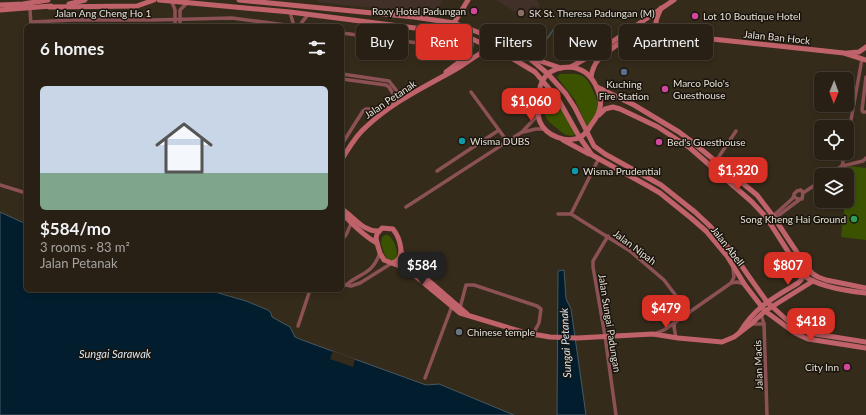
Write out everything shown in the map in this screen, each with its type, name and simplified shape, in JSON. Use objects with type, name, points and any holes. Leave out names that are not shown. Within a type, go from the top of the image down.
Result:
[{"type":"main road","points":[[0,5],[23,4],[46,0]]},
{"type":"main road","points":[[0,10],[49,7],[77,3],[85,0]]},
{"type":"main road","points":[[49,7],[137,6],[154,0]]},
{"type":"main road","name":"Jalan Abell","points":[[159,0],[290,12],[416,27]]},
{"type":"main road","points":[[239,0],[414,17],[454,23],[480,33]]},
{"type":"main road","points":[[454,23],[468,0]]},
{"type":"main road","points":[[571,67],[600,50],[674,0]]},
{"type":"main road","points":[[655,24],[661,8]]},
{"type":"main road","name":"Jalan Ban Hock","points":[[713,39],[844,53],[864,59]]},
{"type":"main road","name":"Jalan Ban Hock","points":[[591,77],[598,60],[619,44]]},
{"type":"main road","points":[[844,53],[859,52],[866,47]]},
{"type":"main road","name":"Jalan Petanak","points":[[344,156],[365,128],[400,100],[465,64],[480,53]]},
{"type":"main road","name":"Jalan Petanak","points":[[439,78],[463,60]]},
{"type":"main road","name":"Jalan Abell","points":[[515,60],[535,72],[558,99],[580,138],[592,155],[598,160],[660,193],[706,231],[733,265],[745,285],[761,306],[763,312],[795,333],[808,339],[866,348]]},
{"type":"main road","name":"Jalan Abell","points":[[530,60],[548,74],[566,94],[594,146],[661,185],[710,226],[732,252],[767,302],[799,328],[809,333],[866,342]]},
{"type":"main road","points":[[535,60],[561,68]]},
{"type":"main road","points":[[592,155],[543,129],[537,116],[539,88],[542,81],[548,74],[561,68],[571,67],[581,69],[591,77],[597,87],[601,102],[599,115]]},
{"type":"main road","points":[[597,87],[634,105],[679,132],[757,195],[813,274],[826,280],[866,288]]},
{"type":"main road","points":[[561,139],[580,138],[605,109],[613,107],[658,127],[690,148],[752,202],[766,217],[803,275],[824,285],[866,293]]},
{"type":"main road","points":[[344,211],[365,228],[373,231],[379,231],[386,228],[393,229],[398,236],[407,262],[468,314]]},
{"type":"main road","points":[[344,217],[377,243]]},
{"type":"main road","points":[[379,231],[376,238],[377,243],[380,253],[386,261],[410,271],[460,313],[468,314],[483,320],[533,334],[554,337],[577,338],[653,334],[676,338],[722,342],[730,340],[751,324],[763,312],[813,281]]},
{"type":"main road","points":[[392,263],[398,261],[402,251]]},
{"type":"main road","points":[[738,334],[746,322],[761,306],[798,283],[803,275]]},
{"type":"street","points":[[172,2],[175,7],[175,24]]},
{"type":"street","points":[[180,24],[180,10],[188,2]]},
{"type":"street","points":[[30,9],[31,24]]},
{"type":"street","points":[[290,12],[293,24]]},
{"type":"street","points":[[302,24],[308,15]]},
{"type":"street","name":"Jalan Ang Cheng Ho 1","points":[[31,24],[74,20],[232,18],[278,24]]},
{"type":"street","points":[[344,32],[416,42]]},
{"type":"street","points":[[852,120],[864,59]]},
{"type":"street","points":[[344,74],[389,82],[400,100]]},
{"type":"street","points":[[866,77],[862,110],[863,112],[866,112]]},
{"type":"street","points":[[344,79],[386,85],[400,100]]},
{"type":"street","points":[[471,92],[507,141]]},
{"type":"street","points":[[344,141],[363,111],[368,109],[374,111],[379,116]]},
{"type":"street","points":[[406,207],[522,132],[537,116]]},
{"type":"street","points":[[522,132],[543,129]]},
{"type":"street","points":[[437,171],[499,130]]},
{"type":"street","points":[[716,161],[736,131]]},
{"type":"street","points":[[839,168],[863,161],[866,158]]},
{"type":"street","points":[[558,214],[570,214],[598,160]]},
{"type":"street","points":[[842,166],[843,160]]},
{"type":"street","points":[[0,185],[24,192]]},
{"type":"street","points":[[774,217],[803,197],[803,193],[814,186]]},
{"type":"street","points":[[774,217],[792,199],[795,192],[798,190],[802,191],[803,193]]},
{"type":"street","points":[[794,195],[795,198],[799,200]]},
{"type":"street","name":"Jalan Nipah","points":[[570,214],[608,236],[630,251],[664,280],[689,313]]},
{"type":"street","points":[[344,237],[347,235],[352,223]]},
{"type":"street","name":"Jalan Sungai Padungan","points":[[608,236],[593,261],[593,265],[616,415]]},
{"type":"street","points":[[344,285],[370,271],[376,263],[380,253]]},
{"type":"street","points":[[344,285],[351,286],[360,283],[392,263]]},
{"type":"street","points":[[653,334],[664,330],[731,283],[734,277],[733,265]]},
{"type":"street","points":[[731,283],[736,282],[745,285]]},
{"type":"street","points":[[460,308],[466,285],[474,285],[537,306],[541,309],[539,323],[533,334]]},
{"type":"street","points":[[298,326],[309,292]]},
{"type":"street","points":[[425,378],[452,306]]},
{"type":"street","name":"Jalan Macis","points":[[763,312],[767,415]]},
{"type":"street","points":[[676,321],[674,327],[676,338]]},
{"type":"street","points":[[751,324],[764,324]]},
{"type":"shaded area","points":[[317,0],[442,0],[436,15],[317,2]]},
{"type":"shaded area","name":"SK St. Theresa Padungan (M)","points":[[496,0],[537,0],[540,6],[538,8],[532,6],[523,17]]},
{"type":"green space","points":[[560,74],[578,74],[585,78],[591,86],[597,100],[598,108],[587,127],[575,100],[557,77]]},
{"type":"green space","points":[[547,87],[563,110],[575,135],[570,136],[564,134],[545,116],[544,106]]},
{"type":"green space","name":"Song Kheng Hai Ground","points":[[849,166],[866,168],[866,240],[841,237],[844,208],[854,208],[854,168],[849,168]]},
{"type":"green space","points":[[388,235],[392,239],[395,246],[397,256],[393,261],[386,258],[381,244],[382,237]]},
{"type":"water","name":"Sungai Sarawak","points":[[0,212],[24,223],[24,292],[215,292],[246,301],[268,310],[272,317],[290,327],[295,337],[302,340],[426,385],[439,384],[514,415],[0,415]]},
{"type":"water","name":"Sungai Petanak","points":[[564,270],[566,299],[571,309],[586,415],[557,415],[558,271]]},
{"type":"pier","points":[[333,351],[355,359],[353,367],[330,359]]},
{"type":"waterway","points":[[546,40],[554,29]]},
{"type":"place","name":"Roxy Hotel Padungan","points":[[474,11]]},
{"type":"place","name":"SK St. Theresa Padungan (M)","points":[[521,13]]},
{"type":"place","name":"Lot 10 Boutique Hotel","points":[[695,16]]},
{"type":"place","name":"Kuching Fire Station","points":[[624,72]]},
{"type":"place","name":"Marco Polo's Guesthouse","points":[[665,89]]},
{"type":"place","name":"Wisma DUBS","points":[[462,141]]},
{"type":"place","name":"Bed's Guesthouse","points":[[659,142]]},
{"type":"place","name":"Wisma Prudential","points":[[575,171]]},
{"type":"place","name":"Song Kheng Hai Ground","points":[[854,219]]},
{"type":"place","name":"Chinese temple","points":[[459,332]]},
{"type":"place","name":"City Inn","points":[[847,367]]}]
